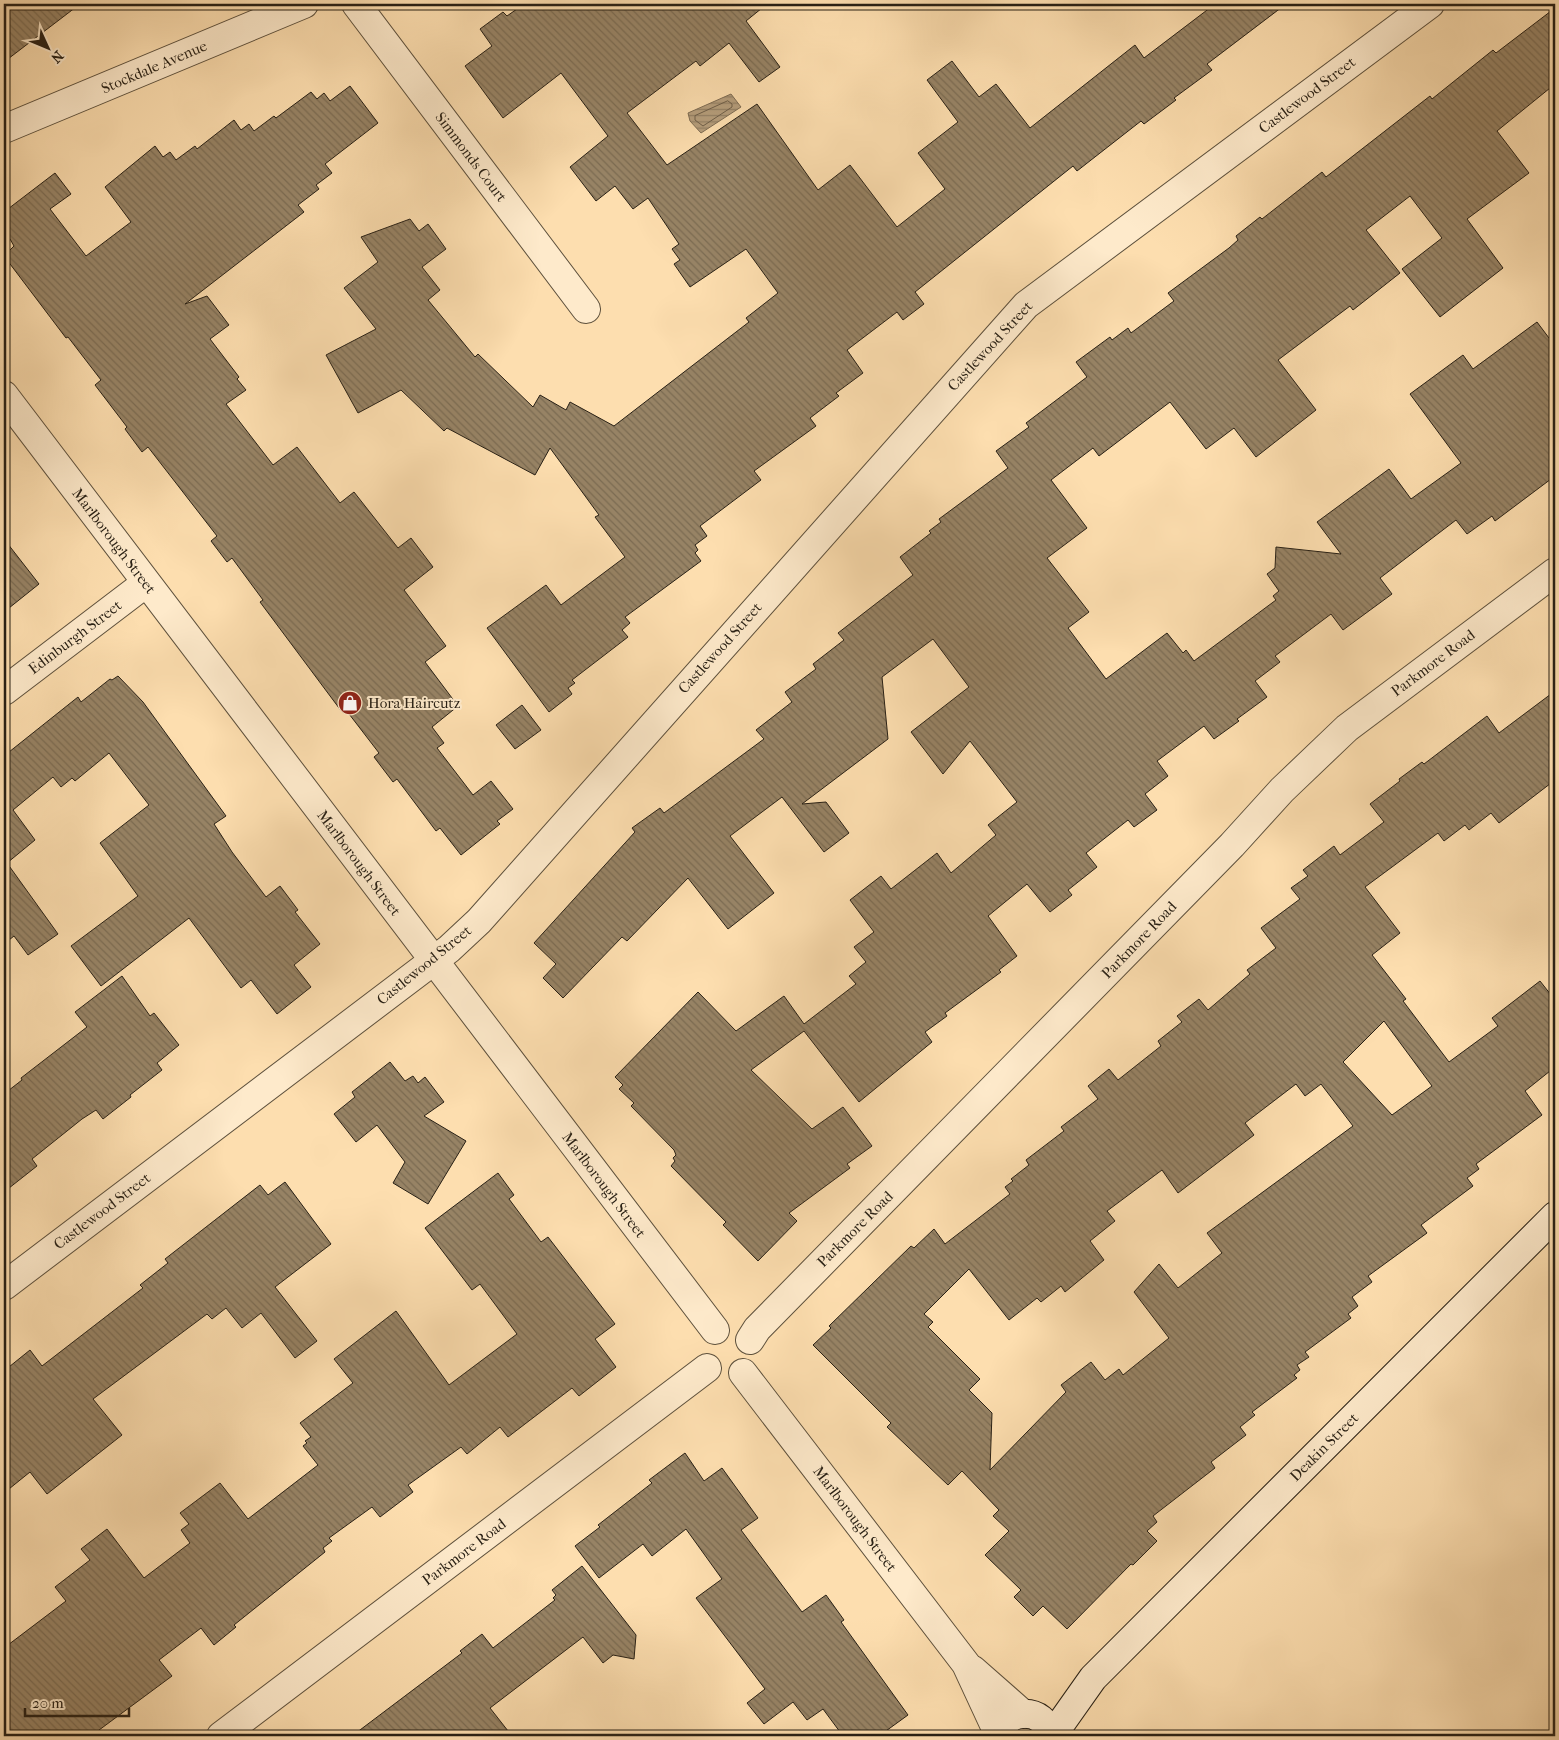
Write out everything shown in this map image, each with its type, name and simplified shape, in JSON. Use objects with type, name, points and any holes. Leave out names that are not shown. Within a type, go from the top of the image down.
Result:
[{"type":"street","name":"Stockdale Avenue","points":[[4,129],[304,4]]},
{"type":"street","name":"Simmonds Court","points":[[356,4],[586,309]]},
{"type":"street","name":"Castlewood Street","points":[[4,1286],[433,961],[478,921],[1026,305],[1430,4]]},
{"type":"street","name":"Marlborough Street","points":[[4,395],[715,1330]]},
{"type":"street","name":"Parkmore Road","points":[[750,1340],[757,1329],[1218,859],[1282,790],[1347,728],[1555,572]]},
{"type":"street","name":"Edinburgh Street","points":[[4,691],[146,583]]},
{"type":"street","name":"Deakin Street","points":[[1051,1736],[1093,1678],[1555,1216]]},
{"type":"street","points":[[723,1328],[738,1329],[750,1340],[753,1347],[753,1361],[743,1373],[736,1377],[720,1378],[708,1368],[702,1352],[708,1336],[715,1330],[723,1328]]},
{"type":"street","name":"Parkmore Road","points":[[221,1736],[708,1368]]},
{"type":"street","name":"Marlborough Street","points":[[743,1373],[966,1664],[998,1734]]},
{"type":"street","name":"Marlborough Street","points":[[966,1664],[1028,1714],[1046,1724],[1051,1736]]},
{"type":"street","name":"Deakin Street","points":[[998,1734],[1008,1719],[1015,1715],[1028,1714],[1093,1678]]},
{"type":"water","points":[[731,94],[741,107],[701,133],[690,121],[688,113]]},
{"type":"building","points":[[11,4],[80,4],[4,62],[4,11]]},
{"type":"building","points":[[524,4],[767,4],[746,21],[780,67],[759,82],[729,43],[700,66],[696,61],[627,113],[667,165],[757,104],[818,190],[850,165],[897,227],[945,189],[918,153],[958,122],[927,80],[952,61],[979,97],[996,84],[1030,128],[1135,45],[1144,58],[1215,4],[1286,4],[1207,64],[1212,70],[1174,98],[1176,100],[1144,124],[1141,121],[1077,171],[1073,166],[915,292],[924,304],[903,320],[897,312],[847,350],[863,373],[836,393],[839,396],[810,418],[816,426],[754,471],[761,480],[700,526],[707,536],[695,545],[698,550],[695,553],[701,561],[625,617],[630,623],[622,630],[628,637],[572,680],[575,683],[568,688],[572,694],[549,712],[487,628],[546,585],[561,605],[625,557],[595,517],[599,515],[550,448],[535,475],[447,428],[444,431],[401,390],[358,413],[326,355],[376,329],[344,288],[378,262],[361,237],[410,219],[419,231],[428,224],[446,249],[422,267],[440,290],[428,300],[475,357],[478,354],[533,407],[540,395],[566,410],[570,402],[614,426],[749,322],[746,318],[778,293],[746,249],[690,287],[674,264],[680,260],[672,249],[679,244],[648,198],[633,209],[615,186],[596,201],[570,167],[608,136],[561,73],[503,118],[465,66],[492,46],[480,29],[503,12],[507,16]]},
{"type":"building","points":[[1555,8],[1555,84],[1497,131],[1529,173],[1467,219],[1503,268],[1440,317],[1402,269],[1442,238],[1410,196],[1366,230],[1400,273],[1353,310],[1350,306],[1278,360],[1316,410],[1256,457],[1234,428],[1206,449],[1170,402],[1099,456],[1093,448],[1051,480],[1087,528],[1047,558],[1089,612],[1068,628],[1106,679],[1167,633],[1183,653],[1186,650],[1194,661],[1276,600],[1273,596],[1279,591],[1267,574],[1275,568],[1276,547],[1341,554],[1317,522],[1389,469],[1411,499],[1461,463],[1410,394],[1463,355],[1473,369],[1537,322],[1555,346],[1555,476],[1495,521],[1492,516],[1467,534],[1456,520],[1380,578],[1392,594],[1343,630],[1331,614],[1275,656],[1280,662],[1255,681],[1267,697],[1237,719],[1239,721],[1214,739],[1204,726],[1157,761],[1168,776],[1145,794],[1157,810],[1134,827],[1128,820],[1086,853],[1097,867],[1068,890],[1072,895],[1050,912],[1027,884],[988,916],[1017,956],[999,970],[1001,972],[945,1013],[947,1016],[925,1032],[932,1042],[859,1102],[804,1031],[751,1070],[812,1129],[843,1107],[872,1146],[847,1164],[850,1168],[789,1213],[797,1221],[758,1261],[723,1225],[726,1222],[671,1166],[675,1161],[673,1158],[676,1155],[674,1150],[631,1106],[634,1103],[619,1089],[623,1085],[615,1077],[698,992],[736,1031],[784,996],[804,1024],[856,984],[849,976],[866,962],[854,947],[874,932],[850,900],[881,876],[891,889],[937,853],[951,873],[996,835],[988,825],[1017,802],[970,741],[943,774],[911,732],[969,687],[933,639],[882,677],[888,739],[802,804],[826,802],[849,833],[824,852],[782,797],[730,836],[774,893],[728,929],[688,878],[627,941],[622,937],[563,998],[543,978],[556,964],[534,943],[635,832],[632,828],[660,808],[664,813],[764,739],[756,730],[792,702],[785,692],[816,669],[813,664],[844,640],[838,633],[913,575],[900,557],[931,533],[929,531],[941,522],[939,519],[1008,468],[996,451],[1029,427],[1026,423],[1087,377],[1076,362],[1110,337],[1112,340],[1128,328],[1131,333],[1174,301],[1168,293],[1229,248],[1238,240],[1236,236],[1260,217],[1262,219],[1322,172],[1326,177],[1430,96],[1432,99],[1493,50],[1496,53]]},
{"type":"building","points":[[350,86],[378,123],[325,164],[332,173],[316,185],[319,189],[298,205],[304,212],[185,304],[207,296],[229,325],[210,339],[239,377],[237,379],[246,390],[226,404],[273,465],[297,447],[340,503],[354,492],[398,548],[411,538],[433,567],[404,590],[446,646],[425,662],[458,706],[432,727],[444,743],[437,748],[473,795],[491,781],[513,809],[497,821],[500,824],[461,855],[440,828],[436,831],[397,779],[393,782],[374,757],[379,753],[346,710],[342,712],[260,602],[263,600],[232,558],[227,562],[211,541],[217,536],[148,447],[142,452],[125,429],[127,427],[95,385],[101,380],[68,337],[66,338],[4,256],[14,246],[10,239],[6,242],[4,239],[4,212],[55,173],[71,194],[50,209],[86,256],[131,222],[105,187],[155,146],[163,157],[170,152],[176,160],[195,146],[197,149],[234,120],[241,130],[249,124],[254,131],[274,116],[276,118],[311,92],[317,99],[324,93],[330,101]]},
{"type":"building","points":[[4,539],[39,584],[4,612]]},
{"type":"building","points":[[118,676],[143,702],[226,816],[214,824],[232,852],[266,897],[280,886],[298,910],[295,912],[320,944],[294,965],[311,987],[277,1014],[251,980],[241,988],[189,918],[101,986],[71,946],[138,896],[100,843],[149,805],[109,753],[75,781],[72,778],[61,787],[53,777],[13,810],[35,840],[7,863],[58,934],[28,955],[14,936],[4,944],[4,756],[78,697],[81,702],[110,679],[112,680]]},
{"type":"building","points":[[1555,691],[1555,780],[1499,823],[1491,813],[1469,830],[1465,825],[1444,841],[1438,833],[1365,887],[1400,933],[1372,955],[1406,999],[1403,1001],[1449,1062],[1498,1026],[1492,1018],[1540,981],[1555,1000],[1555,1067],[1525,1091],[1542,1115],[1476,1164],[1479,1169],[1467,1178],[1473,1186],[1421,1225],[1427,1233],[1368,1276],[1372,1282],[1352,1297],[1358,1306],[1348,1314],[1351,1318],[1305,1352],[1309,1357],[1297,1365],[1300,1370],[1294,1375],[1297,1378],[1252,1412],[1255,1415],[1240,1427],[1246,1435],[1211,1462],[1215,1468],[1153,1516],[1157,1522],[1147,1531],[1157,1541],[1133,1565],[1131,1564],[1067,1629],[1043,1606],[1033,1616],[1014,1597],[1021,1590],[985,1555],[1009,1531],[993,1516],[999,1510],[962,1471],[948,1485],[887,1427],[891,1423],[813,1345],[831,1328],[829,1326],[911,1246],[914,1248],[934,1229],[945,1244],[1010,1194],[1005,1187],[1013,1181],[1011,1179],[1029,1165],[1026,1160],[1064,1131],[1061,1127],[1098,1099],[1088,1086],[1109,1069],[1118,1080],[1161,1046],[1158,1041],[1182,1022],[1177,1016],[1199,999],[1208,1010],[1250,974],[1247,970],[1276,948],[1261,928],[1300,899],[1291,888],[1308,876],[1303,870],[1334,846],[1340,855],[1384,822],[1370,804],[1400,781],[1399,779],[1422,762],[1424,764],[1487,716],[1499,733]],"holes":[[[1384,1021],[1432,1086],[1392,1115],[1343,1062]],[[1296,1084],[1305,1096],[1321,1084],[1353,1126],[1207,1233],[1222,1253],[1178,1288],[1159,1264],[1134,1292],[1169,1338],[1123,1375],[1119,1369],[1105,1380],[1091,1362],[1061,1385],[1066,1392],[990,1470],[992,1413],[969,1390],[980,1379],[928,1327],[933,1322],[924,1314],[969,1269],[1009,1320],[1037,1298],[1041,1302],[1061,1286],[1065,1292],[1104,1260],[1090,1241],[1115,1221],[1107,1211],[1162,1170],[1178,1193],[1254,1135],[1245,1123]]]},
{"type":"building","points":[[522,705],[541,730],[515,749],[496,725]]},
{"type":"building","points":[[122,976],[150,1016],[154,1013],[179,1045],[157,1063],[162,1070],[130,1095],[131,1097],[103,1119],[96,1110],[82,1119],[32,1159],[37,1166],[4,1192],[4,1094],[22,1080],[21,1078],[87,1027],[75,1012]]},
{"type":"building","points":[[390,1062],[405,1081],[413,1076],[418,1083],[425,1077],[444,1102],[424,1116],[466,1141],[428,1204],[393,1183],[405,1162],[377,1125],[356,1142],[334,1114],[355,1097],[352,1092]]},
{"type":"building","points":[[498,1173],[514,1195],[509,1199],[541,1242],[548,1237],[615,1324],[595,1339],[616,1367],[579,1396],[572,1388],[508,1437],[500,1427],[467,1454],[461,1447],[408,1485],[413,1492],[380,1517],[372,1507],[329,1538],[332,1541],[323,1548],[325,1552],[234,1625],[236,1627],[214,1645],[201,1628],[159,1660],[172,1676],[91,1736],[4,1736],[4,1648],[66,1601],[55,1587],[90,1560],[81,1549],[107,1529],[144,1578],[190,1543],[181,1530],[189,1524],[180,1513],[220,1483],[248,1519],[318,1465],[303,1446],[307,1443],[305,1441],[311,1437],[300,1423],[353,1383],[334,1359],[396,1311],[449,1385],[517,1334],[480,1284],[472,1290],[425,1228]]},
{"type":"building","points":[[285,1182],[331,1244],[275,1287],[317,1341],[295,1358],[261,1313],[242,1328],[226,1308],[212,1319],[207,1314],[93,1399],[122,1435],[47,1494],[30,1472],[4,1493],[4,1371],[30,1350],[42,1366],[143,1288],[140,1285],[168,1263],[165,1259],[260,1185],[268,1195]]},
{"type":"building","points":[[685,1453],[704,1481],[722,1468],[758,1518],[741,1530],[802,1612],[826,1595],[844,1620],[841,1622],[908,1715],[879,1736],[843,1736],[823,1709],[807,1720],[793,1702],[764,1724],[747,1703],[765,1689],[696,1598],[722,1579],[686,1529],[652,1556],[643,1544],[599,1578],[575,1546],[600,1527],[598,1525],[652,1483],[649,1480]]},
{"type":"building","points":[[582,1566],[636,1635],[634,1659],[613,1655],[603,1663],[583,1637],[490,1708],[512,1736],[352,1736],[462,1653],[460,1651],[482,1634],[493,1648],[555,1600],[553,1598],[556,1595],[552,1590]]},
{"type":"place","name":"Hora Haircutz","points":[[350,703]]}]
